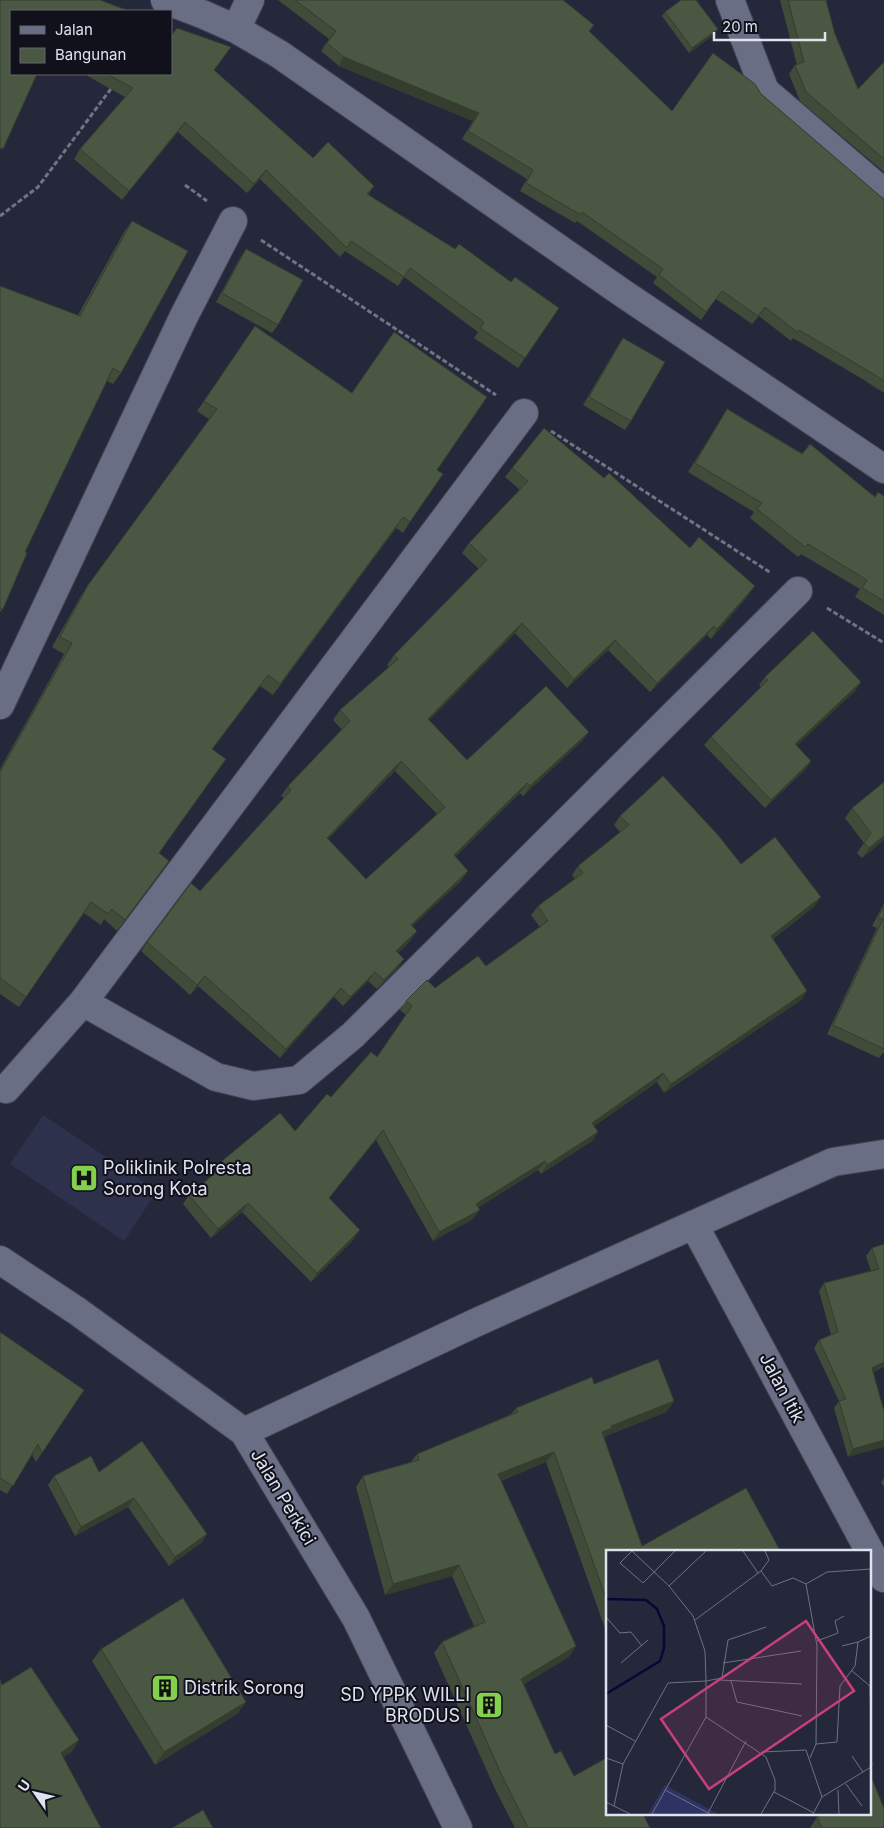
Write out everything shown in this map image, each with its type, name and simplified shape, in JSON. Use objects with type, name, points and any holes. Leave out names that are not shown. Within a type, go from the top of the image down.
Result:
[{"type":"street","points":[[165,0],[236,29],[279,54],[621,292],[884,469]]},
{"type":"street","points":[[236,29],[250,0]]},
{"type":"street","points":[[730,0],[765,91],[884,193]]},
{"type":"street","points":[[0,705],[184,316],[233,221]]},
{"type":"street","points":[[2,1085],[83,1002],[524,413]]},
{"type":"street","points":[[83,1002],[216,1077],[253,1086],[299,1080],[353,1035],[798,591]]},
{"type":"street","points":[[244,1432],[466,1327],[832,1162],[883,1153]]},
{"type":"street","name":"Jalan Itik","points":[[694,1224],[869,1550]]},
{"type":"street","name":"Jalan Perkici","points":[[0,1260],[77,1311],[244,1432],[356,1618],[458,1828]]},
{"type":"street","name":"Jalan Itik","points":[[872,1556],[884,1578]]},
{"type":"path","points":[[0,216],[38,187],[117,81]]},
{"type":"shaded area","name":"Poliklinik Polresta Sorong Kota","points":[[43,1115],[157,1191],[124,1241],[10,1164]]},
{"type":"building","points":[[0,0],[100,0],[126,10],[10,10],[10,75],[37,75],[3,149],[0,148]]},
{"type":"building","points":[[295,0],[563,0],[594,25],[589,31],[672,111],[713,53],[755,84],[761,94],[884,199],[884,381],[799,330],[797,332],[765,307],[758,316],[722,291],[706,312],[659,275],[663,269],[582,212],[581,215],[526,183],[533,170],[468,131],[479,113],[344,57],[327,43],[336,31]]},
{"type":"building","points":[[681,0],[696,0],[718,29],[692,48],[665,12]]},
{"type":"building","points":[[788,0],[826,0],[835,34],[858,89],[884,62],[884,159],[806,92],[795,65],[804,62]]},
{"type":"building","points":[[177,28],[231,47],[214,70],[313,158],[328,142],[374,186],[367,194],[455,249],[459,244],[511,282],[515,277],[559,308],[525,358],[480,328],[484,322],[410,268],[404,277],[351,241],[347,248],[266,170],[254,184],[185,122],[129,191],[80,149],[133,88],[109,75],[172,75],[172,35]]},
{"type":"building","points":[[132,221],[188,251],[121,373],[113,368],[25,552],[27,553],[3,609],[0,608],[0,286],[80,316]]},
{"type":"building","points":[[246,249],[303,280],[278,325],[222,293]]},
{"type":"building","points":[[255,326],[352,393],[394,332],[487,397],[437,470],[443,474],[410,522],[403,517],[280,684],[268,675],[212,749],[226,759],[159,853],[169,861],[125,920],[112,909],[108,914],[91,902],[26,997],[0,978],[0,772],[72,643],[60,637],[88,585],[217,409],[204,401]]},
{"type":"building","points":[[623,338],[665,362],[631,421],[589,397]]},
{"type":"building","points":[[727,409],[802,454],[810,444],[875,497],[878,492],[884,496],[884,601],[862,588],[867,580],[808,544],[805,547],[757,509],[762,503],[695,463]]},
{"type":"building","points":[[544,428],[604,478],[609,473],[690,548],[699,537],[755,586],[717,629],[714,626],[657,683],[615,640],[574,679],[522,623],[428,719],[467,760],[546,686],[589,732],[530,786],[527,783],[454,855],[468,871],[411,925],[417,931],[396,951],[404,959],[384,980],[375,972],[350,997],[341,988],[286,1049],[205,976],[197,985],[147,942],[191,883],[200,891],[291,790],[288,786],[350,721],[340,710],[398,659],[394,655],[487,560],[469,543],[528,481],[512,468]],"holes":[[[401,761],[445,807],[366,879],[327,838]]]},
{"type":"building","points":[[813,631],[861,682],[795,744],[811,761],[771,800],[711,737],[768,680],[765,677]]},
{"type":"building","points":[[663,776],[718,835],[741,864],[775,837],[821,897],[771,936],[807,991],[671,1084],[663,1073],[592,1123],[598,1132],[547,1165],[545,1161],[476,1204],[480,1210],[439,1232],[383,1130],[329,1198],[360,1230],[317,1273],[248,1203],[218,1229],[189,1195],[225,1165],[222,1161],[280,1113],[295,1131],[327,1094],[331,1097],[371,1052],[377,1057],[412,1006],[406,1001],[427,980],[435,988],[478,956],[486,966],[548,921],[538,906],[583,873],[578,866],[629,825],[620,816]]},
{"type":"building","points":[[884,782],[884,836],[869,848],[864,843],[871,833],[852,808]]},
{"type":"building","points":[[884,906],[884,1049],[833,1025],[883,919],[878,917]]},
{"type":"building","points":[[884,1244],[884,1362],[872,1368],[884,1411],[884,1440],[853,1449],[839,1401],[846,1399],[819,1340],[838,1332],[824,1283],[879,1269],[872,1248]]},
{"type":"building","points":[[0,1332],[84,1390],[42,1453],[38,1444],[13,1486],[0,1478]]},
{"type":"building","points":[[658,1359],[674,1401],[611,1426],[612,1428],[602,1432],[642,1546],[746,1488],[780,1550],[606,1550],[606,1598],[554,1452],[498,1474],[576,1646],[521,1679],[555,1754],[561,1751],[574,1776],[606,1758],[606,1816],[644,1816],[650,1828],[528,1828],[504,1780],[442,1642],[485,1622],[459,1565],[393,1584],[363,1476],[419,1460],[417,1454],[518,1412],[516,1408],[592,1377],[594,1384]]},
{"type":"building","points":[[142,1441],[207,1534],[175,1557],[134,1498],[81,1527],[54,1476],[91,1456],[99,1472]]},
{"type":"building","name":"Distrik Sorong","points":[[183,1598],[246,1702],[164,1752],[101,1649]]},
{"type":"building","points":[[31,1667],[79,1740],[61,1753],[101,1828],[0,1828],[0,1680],[2,1685]]},
{"type":"building","points":[[872,1779],[884,1808],[884,1828],[822,1828],[817,1817],[872,1816]]},
{"type":"building","points":[[203,1810],[213,1828],[172,1828]]},
{"type":"place","name":"Poliklinik Polresta Sorong Kota","points":[[84,1178]]},
{"type":"place","name":"Distrik Sorong","points":[[165,1688]]},
{"type":"place","name":"SD YPPK WILLI BRODUS I","points":[[489,1705]]}]
